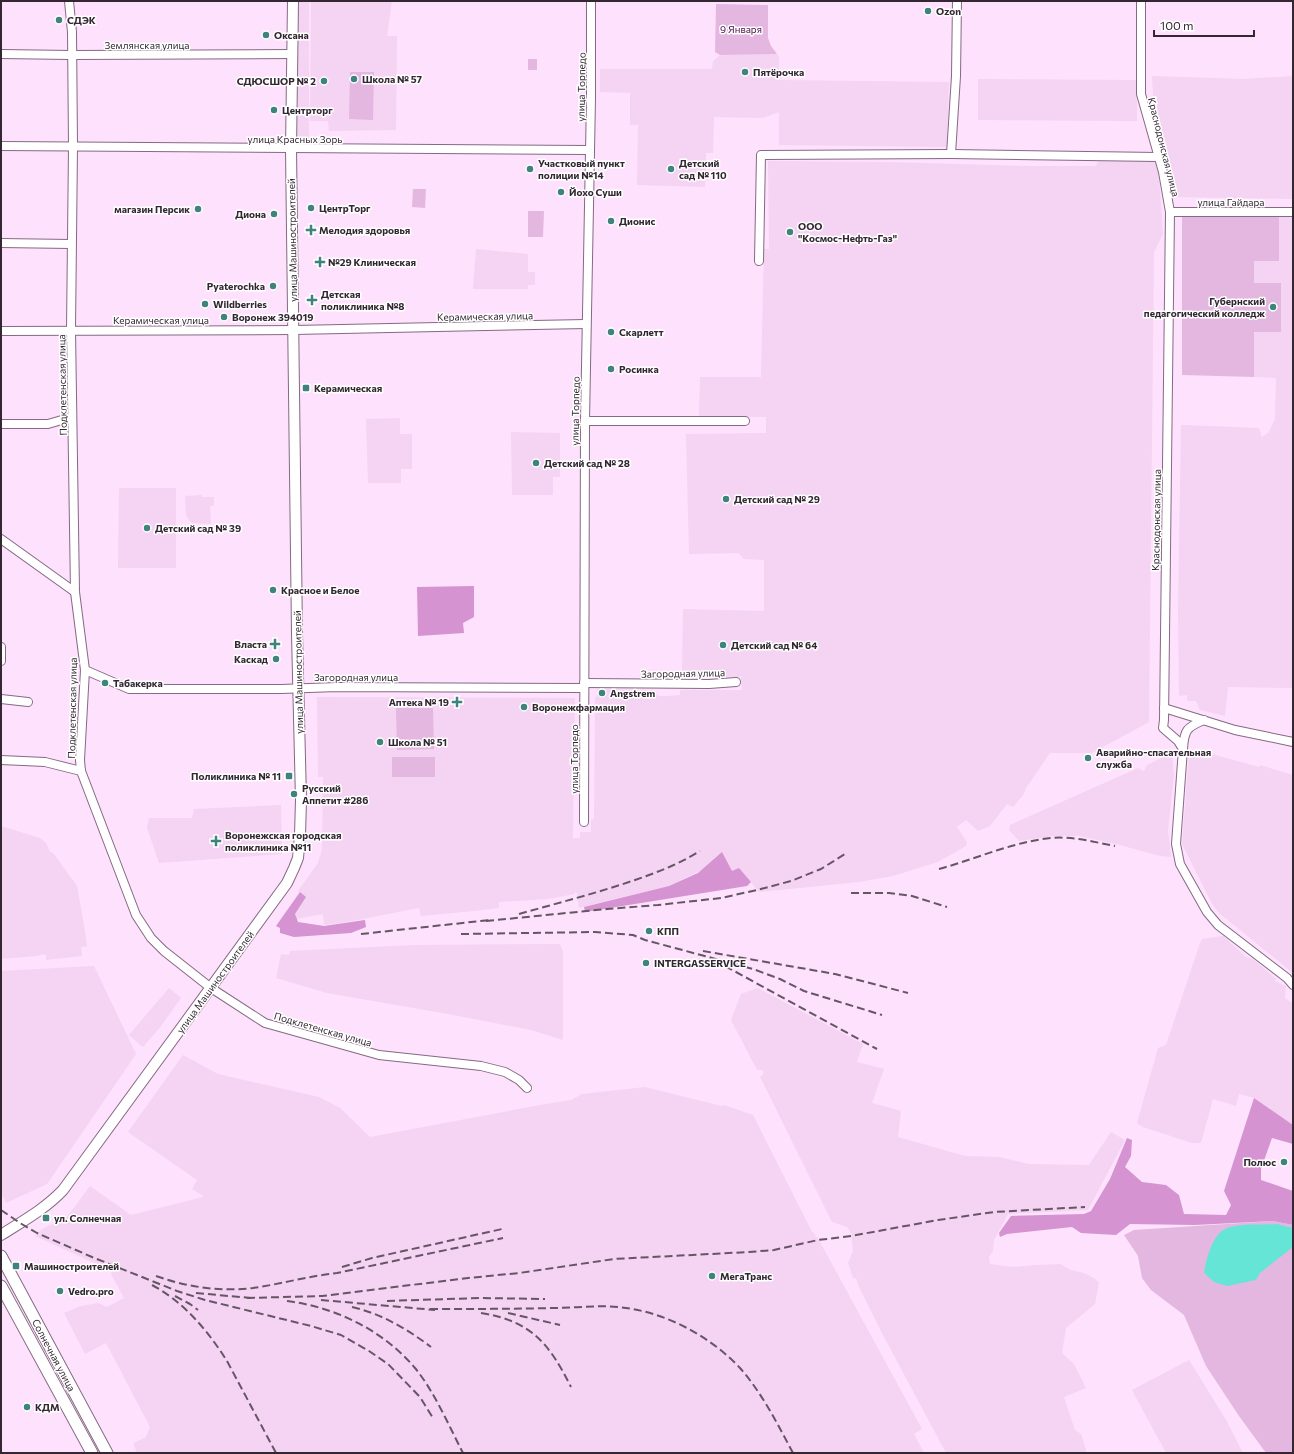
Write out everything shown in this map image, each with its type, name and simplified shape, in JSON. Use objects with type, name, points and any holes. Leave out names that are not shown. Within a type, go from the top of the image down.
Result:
[{"type":"main road","name":"Солнечная улица","points":[[1,1256],[107,1453]]},
{"type":"main road","name":"Солнечная улица","points":[[1,1286],[92,1453]]},
{"type":"street","name":"Подклетенская улица","points":[[69,1],[72,32],[71,330],[75,592],[84,670],[80,760],[81,771],[136,915],[150,938],[164,951],[211,988],[265,1023],[378,1055],[481,1066],[505,1072],[519,1080],[527,1088]]},
{"type":"street","name":"улица Машиностроителей","points":[[1,1235],[42,1209],[53,1201],[63,1190],[287,883],[298,858],[301,800],[298,688],[291,149],[293,1]]},
{"type":"street","name":"улица Торпедо","points":[[584,822],[585,421],[592,1]]},
{"type":"street","points":[[951,154],[956,76],[957,1]]},
{"type":"street","name":"Краснодонская улица","points":[[1141,1],[1141,94],[1162,172],[1170,212],[1164,720],[1162,728],[1178,741],[1183,749]]},
{"type":"street","name":"Землянская улица","points":[[1,54],[292,54]]},
{"type":"street","name":"улица Красных Зорь","points":[[1,146],[589,150]]},
{"type":"street","points":[[759,261],[761,155],[951,154],[1158,157]]},
{"type":"street","name":"улица Гайдара","points":[[1170,212],[1293,212]]},
{"type":"street","points":[[1,243],[71,244]]},
{"type":"street","name":"Керамическая улица","points":[[1,331],[294,330],[586,324]]},
{"type":"street","points":[[1,424],[48,424],[72,417]]},
{"type":"street","points":[[585,421],[746,421]]},
{"type":"street","points":[[1,539],[75,592]]},
{"type":"street","points":[[1,647],[1,661]]},
{"type":"street","name":"Загородная улица","points":[[84,670],[129,689],[584,686],[709,684],[736,682]]},
{"type":"street","points":[[1,699],[28,702]]},
{"type":"street","points":[[1164,708],[1234,730],[1293,742]]},
{"type":"street","points":[[1204,720],[1193,724],[1184,734],[1176,844],[1180,864],[1206,912],[1218,924],[1287,978],[1293,985]]},
{"type":"street","points":[[1,760],[45,762],[81,771]]},
{"type":"shaded area","points":[[298,1],[309,1],[309,142],[297,142]]},
{"type":"shaded area","name":"Школа № 57","points":[[311,1],[392,1],[387,36],[397,36],[396,130],[329,131],[328,121],[310,121]]},
{"type":"shaded area","points":[[777,54],[779,57],[779,80],[949,82],[947,147],[779,145],[779,112],[763,118],[714,117],[713,153],[706,153],[705,187],[637,185],[638,125],[630,125],[630,93],[600,92],[600,69],[712,69],[713,61],[720,55]]},
{"type":"shaded area","points":[[1152,76],[1243,79],[1293,76],[1293,199],[1177,197],[1158,119],[1157,96],[1153,96]]},
{"type":"shaded area","points":[[978,79],[1137,80],[1137,121],[978,120]]},
{"type":"shaded area","points":[[1098,160],[1158,161],[1163,234],[1154,252],[1149,722],[1092,753],[1050,753],[1026,788],[1024,794],[1013,807],[1007,804],[990,826],[978,831],[966,820],[957,827],[967,842],[966,846],[938,862],[893,876],[859,882],[760,892],[751,882],[733,871],[704,869],[669,886],[579,908],[577,893],[575,892],[575,894],[548,899],[499,902],[499,908],[474,911],[421,916],[419,908],[324,925],[323,914],[296,919],[295,914],[306,897],[298,891],[318,863],[322,849],[323,777],[318,777],[317,697],[575,698],[573,838],[580,838],[580,832],[591,832],[591,820],[594,819],[595,697],[597,697],[597,689],[652,690],[659,696],[680,695],[680,690],[742,690],[741,676],[687,676],[682,671],[683,609],[764,611],[764,560],[744,559],[738,553],[689,554],[686,434],[766,433],[766,417],[699,416],[700,377],[761,377],[764,249],[769,249],[768,161],[1096,166]]},
{"type":"shaded area","points":[[1279,217],[1293,217],[1293,688],[1228,687],[1225,716],[1200,710],[1196,701],[1187,701],[1187,695],[1179,696],[1178,613],[1181,425],[1259,428],[1262,437],[1269,432],[1275,419],[1276,378],[1254,377],[1254,261],[1278,261]]},
{"type":"shaded area","points":[[476,249],[528,254],[528,272],[535,272],[535,285],[528,285],[528,289],[473,289]]},
{"type":"shaded area","points":[[400,418],[400,434],[412,434],[412,469],[401,469],[401,483],[368,483],[366,419]]},
{"type":"shaded area","name":"Детский сад № 28","points":[[511,432],[560,433],[560,477],[553,477],[553,495],[512,495]]},
{"type":"shaded area","name":"Детский сад № 39","points":[[119,488],[176,488],[176,568],[118,568]]},
{"type":"shaded area","points":[[202,495],[202,497],[214,497],[214,506],[210,506],[211,524],[192,523],[186,516],[185,496]]},
{"type":"shaded area","points":[[474,586],[474,617],[463,623],[464,633],[418,636],[417,587]]},
{"type":"shaded area","points":[[1197,750],[1259,767],[1260,765],[1293,775],[1293,973],[1218,912],[1211,902],[1182,844],[1189,755]]},
{"type":"shaded area","points":[[1172,753],[1174,776],[1168,830],[1171,857],[1160,856],[1079,836],[1055,836],[1019,841],[1009,830],[1010,825],[1138,768],[1144,771],[1147,765]]},
{"type":"shaded area","name":"Воронежская городская поликлиника №11","points":[[281,805],[282,854],[159,863],[147,828],[149,818],[192,818],[194,809]]},
{"type":"shaded area","points":[[1,826],[40,838],[46,843],[50,852],[52,852],[56,857],[77,886],[87,946],[81,947],[82,956],[46,960],[46,955],[42,954],[37,956],[1,959]]},
{"type":"shaded area","points":[[722,852],[732,871],[739,868],[751,882],[747,886],[585,912],[584,907],[669,886],[698,873]]},
{"type":"shaded area","points":[[300,892],[306,897],[295,914],[298,922],[324,926],[365,920],[366,927],[351,933],[294,937],[280,933],[280,928],[276,926]]},
{"type":"shaded area","points":[[1223,936],[1246,957],[1253,959],[1276,979],[1275,981],[1286,986],[1285,998],[1293,1004],[1293,1125],[1254,1098],[1239,1094],[1236,1106],[1213,1099],[1201,1143],[1192,1143],[1143,1127],[1137,1123],[1158,1048],[1166,1045],[1200,943],[1202,939]]},
{"type":"shaded area","points":[[560,944],[563,952],[563,1040],[531,1030],[327,993],[276,978],[281,954],[289,955],[290,951],[413,945]]},
{"type":"shaded area","points":[[94,966],[136,1054],[47,1184],[6,1203],[1,1193],[1,971]]},
{"type":"shaded area","points":[[169,988],[181,998],[161,1026],[143,1047],[129,1035]]},
{"type":"shaded area","points":[[758,988],[863,1044],[857,1062],[884,1069],[872,1103],[901,1111],[898,1137],[965,1156],[999,1157],[1029,1164],[1089,1165],[1111,1132],[1125,1140],[1088,1210],[1008,1214],[994,1240],[993,1251],[989,1257],[990,1264],[1013,1267],[1060,1264],[1071,1270],[1084,1273],[1094,1278],[1099,1283],[1095,1304],[1066,1328],[1062,1353],[1074,1364],[1086,1388],[1064,1397],[1075,1430],[1081,1434],[1087,1453],[946,1453],[882,1333],[856,1278],[853,1278],[848,1263],[853,1251],[851,1233],[847,1227],[832,1222],[760,1077],[764,1073],[762,1070],[757,1070],[731,1020],[741,994]]},
{"type":"shaded area","points":[[183,1055],[218,1074],[319,1097],[340,1108],[370,1137],[571,1100],[582,1094],[645,1087],[722,1106],[724,1105],[753,1115],[812,1232],[820,1242],[922,1429],[914,1434],[924,1453],[137,1452],[134,1443],[146,1437],[150,1427],[106,1343],[85,1354],[64,1313],[81,1306],[98,1303],[107,1307],[124,1298],[111,1274],[112,1271],[35,1236],[42,1229],[67,1217],[90,1186],[131,1215],[203,1197],[192,1189],[197,1180],[128,1132]]},
{"type":"shaded area","points":[[1254,1098],[1293,1125],[1293,1144],[1272,1138],[1261,1169],[1261,1180],[1293,1191],[1293,1225],[1273,1221],[1195,1225],[1130,1224],[1116,1235],[1081,1233],[1072,1227],[1007,1234],[1000,1237],[999,1233],[1011,1216],[1084,1214],[1091,1211],[1110,1179],[1127,1138],[1132,1140],[1131,1156],[1125,1167],[1142,1182],[1166,1185],[1179,1195],[1184,1214],[1226,1215],[1231,1205],[1224,1191]]},
{"type":"shaded area","points":[[1277,1224],[1293,1228],[1293,1247],[1260,1273],[1256,1280],[1227,1286],[1214,1282],[1204,1273],[1211,1247],[1222,1231],[1239,1225]]},
{"type":"shaded area","points":[[1189,1360],[1226,1420],[1243,1453],[1166,1453],[1132,1390]]},
{"type":"green space","name":"9 Января","points":[[716,4],[768,5],[768,38],[771,46],[777,54],[720,55],[715,52]]},
{"type":"green space","points":[[528,59],[537,59],[537,70],[528,70]]},
{"type":"green space","points":[[350,72],[374,72],[373,120],[349,119]]},
{"type":"green space","points":[[413,189],[426,189],[425,208],[412,207]]},
{"type":"green space","points":[[528,211],[544,211],[543,237],[528,237]]},
{"type":"green space","points":[[1182,215],[1279,217],[1279,261],[1254,261],[1254,283],[1281,283],[1281,332],[1254,332],[1254,377],[1182,375]]},
{"type":"green space","points":[[396,708],[433,708],[434,749],[397,750]]},
{"type":"green space","points":[[392,757],[435,757],[435,777],[392,777]]},
{"type":"green space","points":[[1273,1221],[1293,1225],[1293,1453],[1266,1453],[1239,1416],[1206,1366],[1184,1315],[1151,1290],[1142,1278],[1138,1256],[1124,1235],[1134,1230]]},
{"type":"railway","points":[[939,869],[1022,843],[1051,838],[1075,839],[1115,846]]},
{"type":"railway","points":[[519,914],[592,894],[635,880],[684,860],[700,851]]},
{"type":"railway","points":[[486,921],[721,898],[791,881],[821,869],[845,854]]},
{"type":"railway","points":[[851,893],[889,893],[912,896],[947,907]]},
{"type":"railway","points":[[361,934],[490,920]]},
{"type":"railway","points":[[461,934],[595,932],[633,935],[645,940],[753,969],[780,979],[804,991],[882,1015]]},
{"type":"railway","points":[[703,951],[835,974],[908,993]]},
{"type":"railway","points":[[725,966],[877,1049]]},
{"type":"railway","points":[[247,1298],[322,1296],[519,1273],[614,1259],[774,1250],[818,1240],[851,1236],[938,1220],[994,1212],[1085,1207]]},
{"type":"railway","points":[[1,1210],[37,1233],[177,1291],[205,1300],[311,1326],[341,1335],[388,1364],[420,1397],[433,1418]]},
{"type":"railway","points":[[342,1267],[372,1258],[502,1229]]},
{"type":"railway","points":[[156,1276],[204,1288],[253,1288],[337,1273],[503,1238]]},
{"type":"railway","points":[[152,1285],[175,1300],[194,1318],[212,1339],[227,1361],[276,1453]]},
{"type":"railway","points":[[196,1293],[251,1298]]},
{"type":"railway","points":[[175,1296],[198,1310]]},
{"type":"railway","points":[[387,1301],[481,1298],[545,1299]]},
{"type":"railway","points":[[321,1300],[435,1310]]},
{"type":"railway","points":[[287,1301],[323,1309],[357,1322],[388,1342],[402,1354],[429,1387],[463,1453]]},
{"type":"railway","points":[[430,1309],[521,1309],[610,1306],[635,1309],[668,1319],[700,1335],[728,1356],[740,1368],[762,1398],[793,1453]]},
{"type":"railway","points":[[352,1307],[374,1314],[394,1323],[431,1347]]},
{"type":"railway","points":[[481,1313],[513,1322],[526,1328],[536,1336],[555,1358],[571,1387]]},
{"type":"railway","points":[[508,1313],[560,1325]]},
{"type":"place","name":"Ozon","points":[[928,11]]},
{"type":"place","name":"СДЭК","points":[[59,20]]},
{"type":"place","name":"Оксана","points":[[266,35]]},
{"type":"place","name":"Пятёрочка","points":[[745,72]]},
{"type":"place","name":"Школа № 57","points":[[354,79]]},
{"type":"place","name":"СДЮСШОР № 2","points":[[324,81]]},
{"type":"place","name":"Центрторг","points":[[274,110]]},
{"type":"place","name":"Участковый пункт полиции №14","points":[[530,169]]},
{"type":"place","name":"Детский сад № 110","points":[[671,169]]},
{"type":"place","name":"Йохо Суши","points":[[561,192]]},
{"type":"place","name":"ЦентрТорг","points":[[311,208]]},
{"type":"place","name":"магазин Персик","points":[[198,209]]},
{"type":"place","name":"Диона","points":[[274,214]]},
{"type":"place","name":"Дионис","points":[[611,221]]},
{"type":"place","name":"Мелодия здоровья","points":[[311,230]]},
{"type":"place","name":"ООО \"Космос-Нефть-Газ\"","points":[[790,232]]},
{"type":"place","name":"№29 Клиническая","points":[[320,262]]},
{"type":"place","name":"Pyaterochka","points":[[273,286]]},
{"type":"place","name":"Детская поликлиника №8","points":[[312,300]]},
{"type":"place","name":"Wildberries","points":[[205,304]]},
{"type":"place","name":"Губернский педагогический колледж","points":[[1273,307]]},
{"type":"place","name":"Воронеж 394019","points":[[224,317]]},
{"type":"place","name":"Скарлетт","points":[[611,332]]},
{"type":"place","name":"Росинка","points":[[611,369]]},
{"type":"place","name":"Керамическая","points":[[306,388]]},
{"type":"place","name":"Детский сад № 28","points":[[536,463]]},
{"type":"place","name":"Детский сад № 29","points":[[726,499]]},
{"type":"place","name":"Детский сад № 39","points":[[147,528]]},
{"type":"place","name":"Красное и Белое","points":[[273,590]]},
{"type":"place","name":"Власта","points":[[275,644]]},
{"type":"place","name":"Детский сад № 64","points":[[723,645]]},
{"type":"place","name":"Каскад","points":[[276,659]]},
{"type":"place","name":"Табакерка","points":[[105,683]]},
{"type":"place","name":"Angstrem","points":[[602,693]]},
{"type":"place","name":"Аптека № 19","points":[[457,702]]},
{"type":"place","name":"Воронежфармация","points":[[524,707]]},
{"type":"place","name":"Школа № 51","points":[[380,742]]},
{"type":"place","name":"Аварийно-спасательная служба","points":[[1088,758]]},
{"type":"place","name":"Поликлиника № 11","points":[[289,776]]},
{"type":"place","name":"Русский Аппетит #286","points":[[294,794]]},
{"type":"place","name":"Воронежская городская поликлиника №11","points":[[216,841]]},
{"type":"place","name":"КПП","points":[[649,931]]},
{"type":"place","name":"INTERGASSERVICE","points":[[646,963]]},
{"type":"place","name":"Полюс","points":[[1284,1162]]},
{"type":"place","name":"ул. Солнечная","points":[[46,1218]]},
{"type":"place","name":"Машиностроителей","points":[[16,1266]]},
{"type":"place","name":"МегаТранс","points":[[712,1276]]},
{"type":"place","name":"Vedro.pro","points":[[60,1291]]},
{"type":"place","name":"КДМ","points":[[27,1407]]}]
